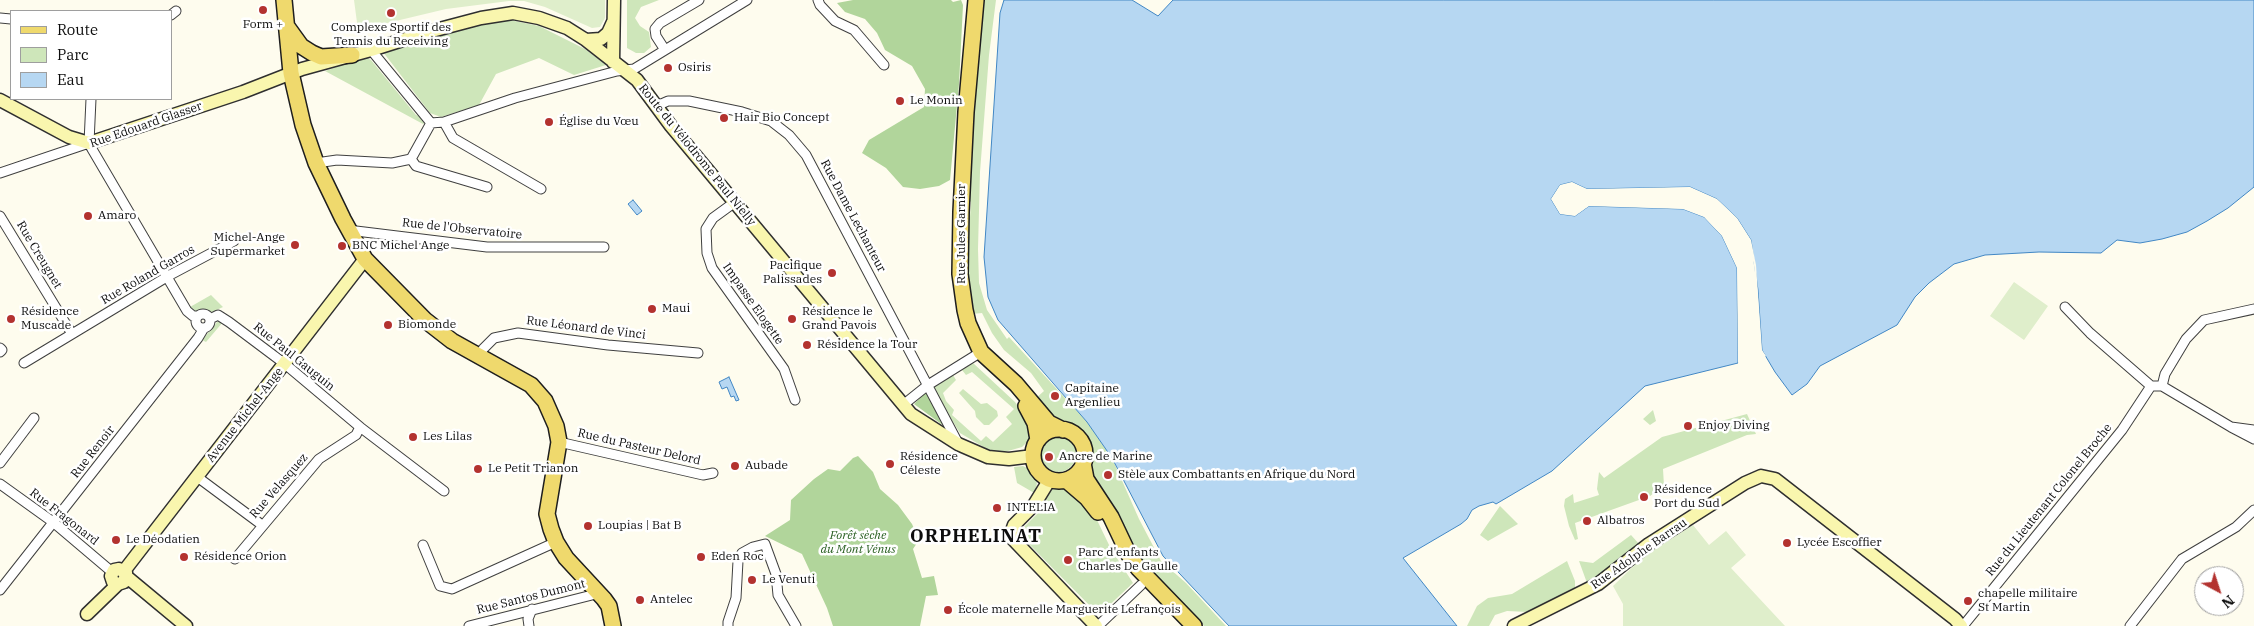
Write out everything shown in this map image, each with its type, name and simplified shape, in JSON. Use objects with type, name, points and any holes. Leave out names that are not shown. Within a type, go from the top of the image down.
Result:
[{"type":"main road","points":[[284,0],[291,73],[303,125],[316,163],[348,230],[366,258],[436,330],[531,385],[540,395],[554,419],[559,442],[547,514],[556,542],[575,569],[600,593],[609,606],[613,626]]},
{"type":"main road","name":"Rue Jules Garnier","points":[[973,2],[951,225],[950,264],[953,292],[960,323],[964,322],[970,337],[995,376],[1013,390],[1030,412],[1038,440]]},
{"type":"main road","name":"Rue Jules Garnier","points":[[973,2],[961,212],[961,285],[968,323],[978,350],[1016,384],[1049,423],[1063,430]]},
{"type":"main road","points":[[286,24],[301,46],[312,54],[321,56],[352,55]]},
{"type":"main road","points":[[950,264],[956,268],[956,279],[961,285]]},
{"type":"main road","points":[[1083,463],[1073,476],[1066,480],[1050,479],[1038,470],[1033,456],[1038,440],[1049,431],[1063,430],[1076,436],[1081,442],[1086,479],[1111,517],[1129,556],[1138,568],[1194,626]]},
{"type":"main road","points":[[1066,480],[1087,498],[1096,510],[1120,557],[1141,585],[1182,626]]},
{"type":"street","points":[[613,62],[614,0]]},
{"type":"street","points":[[665,50],[656,36],[655,29],[660,22],[698,0]]},
{"type":"street","points":[[431,123],[444,122],[515,98],[634,69],[747,0]]},
{"type":"street","points":[[818,0],[820,5],[835,21],[854,30],[884,65]]},
{"type":"street","name":"Route du Vélodrome Paul Nielly","points":[[291,73],[481,18],[514,13],[539,18],[567,28],[586,40],[637,80],[649,100],[904,405],[919,420],[958,444],[988,457],[1033,456]]},
{"type":"street","points":[[586,40],[598,40],[605,36],[614,20]]},
{"type":"street","points":[[371,50],[431,123]]},
{"type":"street","name":"Rue Edouard Glasser","points":[[0,173],[243,92],[291,73]]},
{"type":"street","points":[[0,100],[68,136],[89,143]]},
{"type":"street","points":[[91,100],[89,143],[120,200],[167,277]]},
{"type":"street","name":"Rue Dame Lechanteur","points":[[649,100],[659,105],[668,102],[688,101],[742,112],[771,121],[789,135],[806,155],[958,444]]},
{"type":"street","points":[[444,122],[453,138],[542,189]]},
{"type":"street","points":[[316,163],[337,160],[392,163],[411,159],[431,123]]},
{"type":"street","points":[[411,159],[416,166],[487,187]]},
{"type":"street","name":"Impasse Elogette","points":[[735,202],[713,218],[706,229],[707,254],[712,268],[784,369],[795,400]]},
{"type":"street","name":"Rue Creugnet","points":[[0,216],[72,334]]},
{"type":"street","name":"Rue de l'Observatoire","points":[[348,230],[487,247],[604,247]]},
{"type":"street","name":"Rue Roland Garros","points":[[24,363],[167,277],[234,241]]},
{"type":"street","name":"Avenue Michel-Ange","points":[[85,620],[366,258]]},
{"type":"street","name":"Rue Paul Gauguin","points":[[167,277],[187,311],[193,316],[204,314],[210,318],[218,315],[222,317],[285,364],[360,427]]},
{"type":"street","points":[[2065,307],[2106,348],[2151,386],[2162,386],[2254,439]]},
{"type":"street","points":[[2162,386],[2165,374],[2186,339],[2204,320],[2240,314],[2254,308]]},
{"type":"street","points":[[198,316],[196,323],[204,328],[209,325],[210,318]]},
{"type":"street","name":"Rue Renoir","points":[[0,590],[204,328]]},
{"type":"street","name":"Rue Léonard de Vinci","points":[[480,356],[483,349],[494,338],[518,333],[608,345],[698,353]]},
{"type":"street","points":[[904,405],[928,385],[978,350]]},
{"type":"street","name":"Rue du Lieutenant Colonel Broche","points":[[1962,626],[2122,430],[2151,386]]},
{"type":"street","points":[[0,463],[34,418]]},
{"type":"street","points":[[360,427],[444,491]]},
{"type":"street","name":"Rue Velasquez","points":[[235,558],[319,459],[356,435],[360,427]]},
{"type":"street","points":[[2231,427],[2254,430]]},
{"type":"street","name":"Rue du Pasteur Delord","points":[[559,442],[703,475],[713,473]]},
{"type":"street","points":[[196,476],[262,525]]},
{"type":"street","name":"Rue Adolphe Barrau","points":[[1514,626],[1598,584],[1649,544],[1745,483],[1761,476],[1775,480],[1962,626]]},
{"type":"street","points":[[1050,479],[1034,505],[1014,525],[1010,536],[1097,626],[1141,585]]},
{"type":"street","name":"Rue Fragonard","points":[[0,484],[53,522],[118,577]]},
{"type":"street","points":[[2130,626],[2182,559],[2236,527],[2254,510]]},
{"type":"street","points":[[423,545],[440,586],[452,589],[556,542]]},
{"type":"street","points":[[728,626],[736,598],[738,561],[742,553],[754,546],[764,544],[776,574],[778,595],[796,626]]},
{"type":"street","points":[[118,577],[173,626]]},
{"type":"street","points":[[118,577],[186,626]]},
{"type":"street","name":"Rue Santos Dumont","points":[[469,626],[600,593]]},
{"type":"street","points":[[529,626],[528,619],[532,609]]},
{"type":"green space","name":"Complexe Sportif des Tennis du Receiving","points":[[354,0],[605,0],[605,18],[600,27],[592,28],[545,7],[524,1],[509,1],[446,9],[358,30]]},
{"type":"green space","points":[[627,0],[659,0],[641,7],[635,18],[640,26],[649,32],[651,47],[644,53],[636,53],[627,48]]},
{"type":"green space","points":[[853,0],[951,0],[953,2],[961,0],[963,5],[959,84],[950,180],[939,186],[920,189],[903,187],[886,168],[862,153],[869,140],[924,107],[925,89],[912,66],[885,50],[877,33],[865,19],[845,12],[837,3]]},
{"type":"green space","points":[[980,0],[996,0],[989,55],[980,172],[979,283],[987,310],[1007,339],[1009,337],[1088,423],[1112,458],[1139,519],[1161,561],[1186,583],[1226,626],[1204,626],[1143,564],[1133,550],[1088,467],[1091,454],[1089,442],[1081,431],[1071,423],[1056,419],[1046,413],[1035,399],[1044,391],[1031,373],[1004,350],[992,333],[982,313],[972,314],[967,299],[966,222],[970,217],[971,202],[966,197]]},
{"type":"green space","points":[[495,20],[510,20],[539,26],[585,49],[606,65],[574,75],[539,58],[496,74],[479,105],[441,117],[430,113],[383,52]]},
{"type":"green space","points":[[366,57],[371,60],[416,115],[420,116],[425,123],[423,124],[325,71]]},
{"type":"green space","points":[[2014,282],[2048,306],[2024,340],[1990,316]]},
{"type":"green space","points":[[211,295],[223,307],[210,313],[195,311],[190,307]]},
{"type":"green space","points":[[218,321],[223,322],[206,342],[202,340]]},
{"type":"green space","points":[[973,363],[1015,402],[1026,418],[1031,430],[1028,441],[1022,447],[1008,451],[992,452],[960,433],[950,417],[934,387],[953,375],[956,380],[943,393],[946,401],[954,410],[952,415],[981,441],[986,436],[993,442],[1012,424],[1006,417],[1014,409],[972,372],[966,375],[962,370]]},
{"type":"green space","points":[[963,389],[981,404],[987,403],[997,411],[998,416],[989,425],[984,425],[976,417],[975,411],[959,393]]},
{"type":"green space","points":[[926,392],[944,426],[914,404]]},
{"type":"green space","points":[[1653,410],[1656,421],[1650,425],[1643,419]]},
{"type":"green space","points":[[1747,414],[1756,434],[1747,435],[1663,469],[1664,486],[1650,496],[1575,523],[1578,539],[1575,540],[1564,506],[1565,499],[1573,494],[1574,503],[1599,495],[1597,489],[1599,472],[1604,478],[1662,437]]},
{"type":"green space","points":[[1058,436],[1065,437],[1071,441],[1075,447],[1075,461],[1071,467],[1065,471],[1058,472],[1051,471],[1045,467],[1041,461],[1040,454],[1041,447],[1045,441],[1051,437]]},
{"type":"green space","name":"Forêt sèche du Mont Vénus","points":[[858,456],[873,472],[880,489],[898,505],[912,524],[919,540],[913,549],[922,578],[934,576],[938,595],[926,596],[920,626],[833,626],[827,608],[802,554],[765,536],[790,520],[791,500],[814,479],[828,469],[840,471],[853,458]]},
{"type":"green space","points":[[1023,466],[1031,470],[1037,480],[1036,494],[1017,483],[1014,467]]},
{"type":"green space","points":[[1057,485],[1065,486],[1096,518],[1111,549],[1133,583],[1099,615],[1018,533],[1044,507],[1041,504],[1047,494]]},
{"type":"green space","points":[[1500,506],[1518,524],[1488,541],[1480,535]]},
{"type":"green space","points":[[1693,525],[1709,545],[1726,531],[1746,555],[1731,568],[1785,626],[1623,626],[1623,604],[1613,586],[1645,555]]},
{"type":"green space","points":[[1631,535],[1640,545],[1604,576],[1587,583],[1579,561],[1593,563]]},
{"type":"green space","points":[[1567,561],[1575,581],[1575,589],[1528,612],[1507,611],[1495,615],[1489,626],[1467,626],[1477,606],[1488,598],[1512,594]]},
{"type":"water","points":[[1004,0],[1132,0],[1158,16],[1173,0],[2254,0],[2254,187],[2228,208],[2207,221],[2187,232],[2162,239],[2140,243],[2117,240],[2101,253],[2039,252],[1985,255],[1954,264],[1929,283],[1915,297],[1897,325],[1820,366],[1807,384],[1792,395],[1762,350],[1758,290],[1751,240],[1737,218],[1717,199],[1690,187],[1587,189],[1572,182],[1560,185],[1551,199],[1560,214],[1575,216],[1589,206],[1683,209],[1704,217],[1722,236],[1737,268],[1738,363],[1645,386],[1552,471],[1496,504],[1493,502],[1472,510],[1467,519],[1461,524],[1403,558],[1457,626],[1229,626],[1163,556],[1112,458],[1087,422],[998,320],[988,297],[984,257],[1000,13]]},
{"type":"water","points":[[633,200],[642,211],[637,215],[628,204]]},
{"type":"water","points":[[729,377],[739,400],[736,401],[734,396],[731,397],[727,387],[722,389],[719,382]]},
{"type":"pier","points":[[1572,182],[1587,189],[1690,187],[1717,199],[1737,218],[1751,240],[1756,265],[1762,350],[1766,356],[1764,357],[1760,350],[1754,265],[1748,241],[1735,219],[1716,201],[1689,189],[1587,191],[1572,185],[1561,187],[1554,199],[1561,211],[1574,213],[1589,204],[1684,206],[1706,215],[1724,235],[1740,267],[1741,362],[1738,363],[1737,268],[1722,236],[1704,217],[1683,209],[1589,206],[1575,216],[1560,214],[1551,199],[1560,185]]},
{"type":"place","name":"Form +","points":[[263,10]]},
{"type":"place","name":"Complexe Sportif des Tennis du Receiving","points":[[391,13]]},
{"type":"place","name":"Osiris","points":[[668,68]]},
{"type":"place","name":"Le Monin","points":[[900,101]]},
{"type":"place","name":"Hair Bio Concept","points":[[724,118]]},
{"type":"place","name":"Église du Vœu","points":[[549,122]]},
{"type":"place","name":"Amaro","points":[[88,216]]},
{"type":"place","name":"Michel-Ange Supermarket","points":[[295,245]]},
{"type":"place","name":"BNC Michel Ange","points":[[342,246]]},
{"type":"place","name":"Pacifique Palissades","points":[[832,273]]},
{"type":"place","name":"Maui","points":[[652,309]]},
{"type":"place","name":"Résidence Muscade","points":[[11,319]]},
{"type":"place","name":"Résidence le Grand Pavois","points":[[792,319]]},
{"type":"place","name":"Biomonde","points":[[388,325]]},
{"type":"place","name":"Résidence la Tour","points":[[807,345]]},
{"type":"place","name":"Capitaine Argenlieu","points":[[1055,396]]},
{"type":"place","name":"Enjoy Diving","points":[[1688,426]]},
{"type":"place","name":"Les Lilas","points":[[413,437]]},
{"type":"place","name":"Ancre de Marine","points":[[1049,457]]},
{"type":"place","name":"Résidence Céleste","points":[[890,464]]},
{"type":"place","name":"Aubade","points":[[735,466]]},
{"type":"place","name":"Le Petit Trianon","points":[[478,469]]},
{"type":"place","name":"Stèle aux Combattants en Afrique du Nord","points":[[1108,475]]},
{"type":"place","name":"Résidence Port du Sud","points":[[1644,497]]},
{"type":"place","name":"INTELIA","points":[[997,508]]},
{"type":"place","name":"Albatros","points":[[1587,521]]},
{"type":"place","name":"Loupias | Bat B","points":[[588,526]]},
{"type":"place","name":"Le Déodatien","points":[[116,540]]},
{"type":"place","name":"Lycée Escoffier","points":[[1787,543]]},
{"type":"place","name":"Résidence Orion","points":[[184,557]]},
{"type":"place","name":"Eden Roc","points":[[701,557]]},
{"type":"place","name":"Parc d'enfants Charles De Gaulle","points":[[1068,560]]},
{"type":"place","name":"Le Venuti","points":[[752,580]]},
{"type":"place","name":"Antelec","points":[[640,600]]},
{"type":"place","name":"chapelle militaire St Martin","points":[[1968,601]]},
{"type":"place","name":"École maternelle Marguerite Lefrançois","points":[[948,610]]},
{"type":"district","name":"ORPHELINAT","points":[[976,537]]}]
